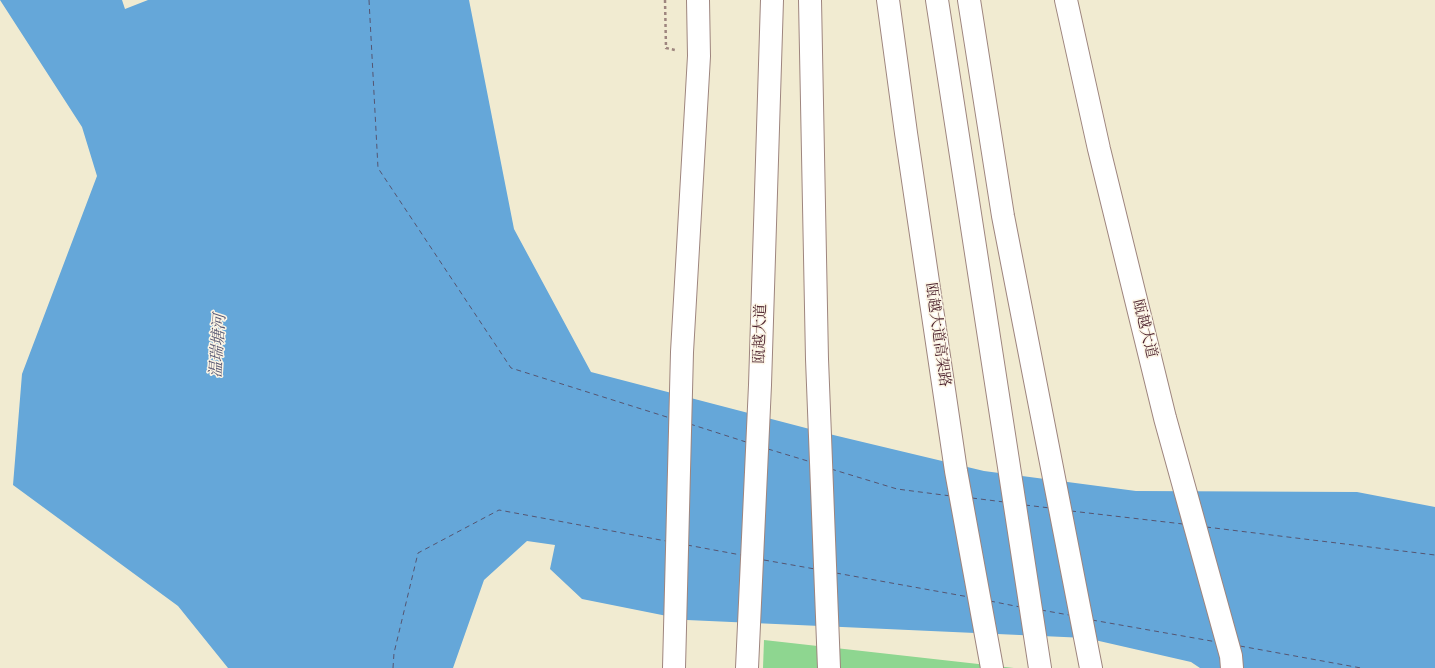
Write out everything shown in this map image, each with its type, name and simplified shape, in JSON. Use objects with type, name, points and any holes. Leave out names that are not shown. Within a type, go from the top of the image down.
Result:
[{"type":"main road","points":[[674,662],[682,352],[699,56],[698,0]]},
{"type":"main road","name":"瓯越大道","points":[[748,663],[760,385],[772,0]]},
{"type":"main road","points":[[810,0],[817,359],[829,668]]},
{"type":"main road","name":"瓯越大道高架路","points":[[888,0],[956,471],[992,668]]},
{"type":"main road","points":[[937,0],[1040,668]]},
{"type":"main road","points":[[969,0],[1004,216],[1091,668]]},
{"type":"main road","name":"瓯越大道","points":[[1066,0],[1099,149],[1165,418],[1232,664]]},
{"type":"green space","points":[[764,640],[1014,668],[763,668]]},
{"type":"water","name":"温瑞塘河","points":[[0,0],[122,0],[125,9],[148,0],[469,0],[514,229],[591,372],[825,433],[984,471],[1136,491],[1357,492],[1435,507],[1435,668],[1200,668],[1191,662],[1086,638],[687,620],[582,599],[550,569],[555,545],[527,541],[484,580],[453,668],[228,668],[178,606],[13,485],[22,374],[97,176],[82,127]]},
{"type":"ferry route","points":[[369,0],[378,168],[511,368],[670,418]]},
{"type":"ferry route","points":[[690,424],[746,442]]},
{"type":"ferry route","points":[[768,449],[811,462]]},
{"type":"ferry route","points":[[831,469],[897,489],[951,496]]},
{"type":"ferry route","points":[[972,498],[1004,502]]},
{"type":"ferry route","points":[[1025,505],[1050,508]]},
{"type":"ferry route","points":[[393,668],[394,653],[418,553],[499,510],[666,541]]},
{"type":"ferry route","points":[[1071,511],[1183,524]]},
{"type":"ferry route","points":[[1206,527],[1435,555]]},
{"type":"ferry route","points":[[687,545],[741,555]]},
{"type":"ferry route","points":[[764,560],[815,569]]},
{"type":"ferry route","points":[[836,573],[969,597]]},
{"type":"ferry route","points":[[990,601],[1020,607]]},
{"type":"ferry route","points":[[1041,610],[1069,615]]},
{"type":"ferry route","points":[[1092,620],[1217,642]]},
{"type":"ferry route","points":[[1240,646],[1361,668]]}]
